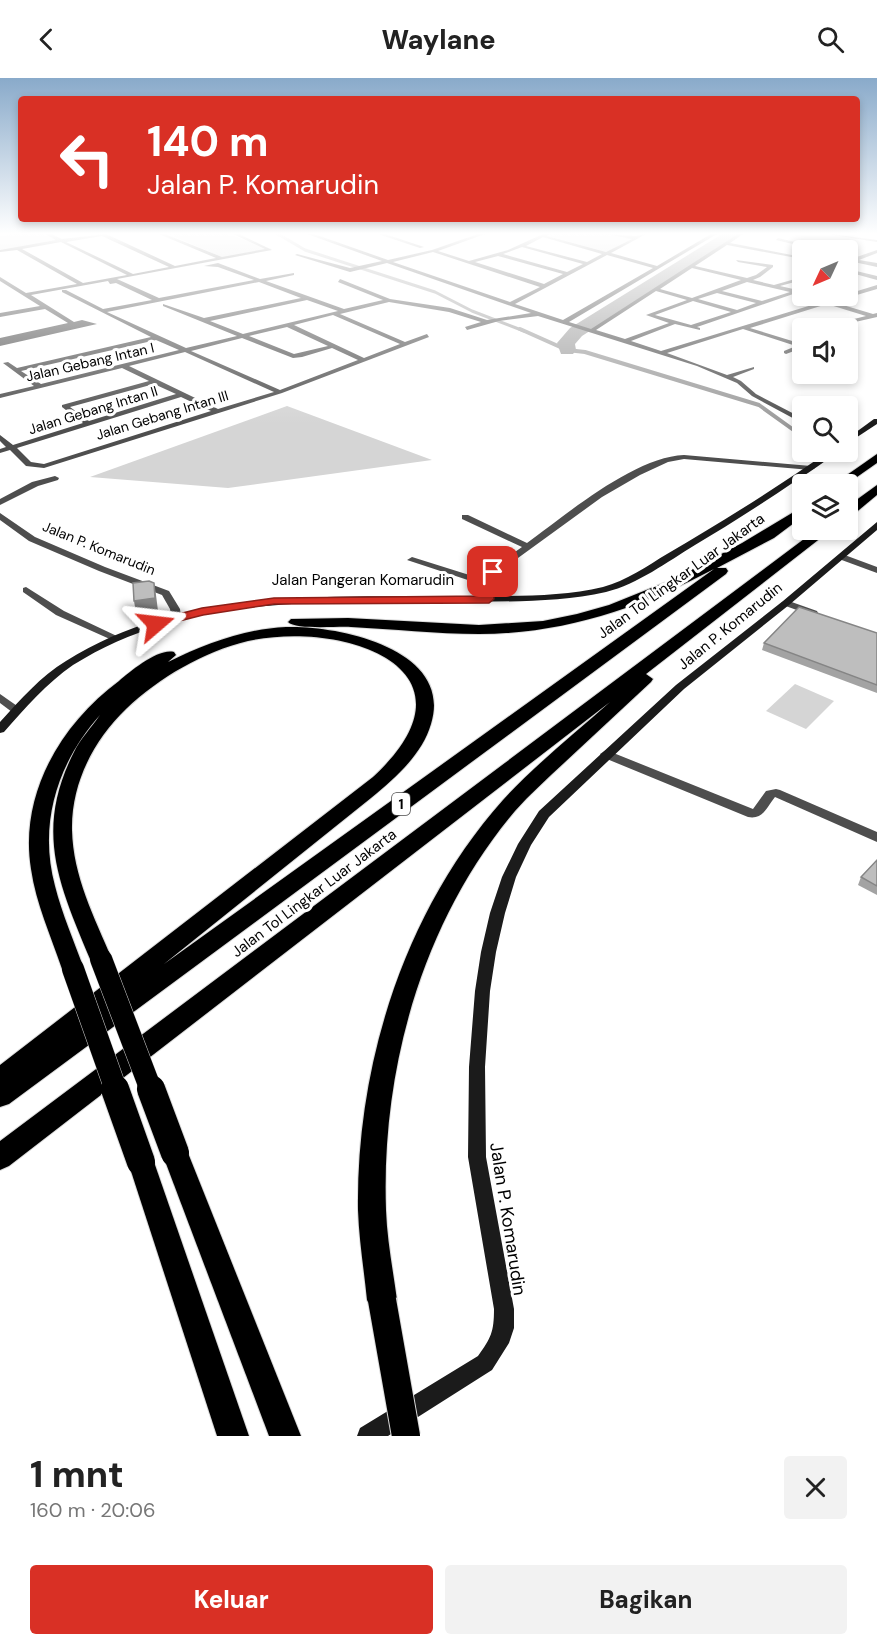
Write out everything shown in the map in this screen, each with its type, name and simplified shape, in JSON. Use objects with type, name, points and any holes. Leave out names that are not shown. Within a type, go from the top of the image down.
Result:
[{"type":"highway","points":[[854,474],[877,458]]},
{"type":"highway","points":[[858,504],[877,489]]},
{"type":"highway","name":"Jalan Tol Lingkar Luar Jakarta","points":[[0,1096],[792,518]]},
{"type":"highway","points":[[229,1424],[46,889],[39,856],[38,825],[43,797],[59,757],[83,722],[117,688],[146,667],[172,653],[220,634],[273,624],[333,620],[479,630],[566,623],[620,608],[653,594],[716,563],[780,527]]},
{"type":"highway","name":"Jalan Tol Lingkar Luar Jakarta","points":[[0,1157],[811,540]]},
{"type":"highway","points":[[406,1436],[382,1300],[372,1211],[378,1110],[391,1037],[406,984],[429,930],[464,867],[504,811],[717,612]]},
{"type":"highway","points":[[0,1080],[314,833],[402,758],[414,744],[425,717],[422,688],[410,668],[374,646],[324,634],[278,632],[232,642],[196,654],[175,663],[129,696],[111,713],[79,759],[69,780],[63,809],[63,850],[69,875],[101,959],[175,1153],[285,1436]]},
{"type":"street","points":[[28,297],[73,324]]},
{"type":"street","points":[[76,297],[156,338],[280,392]]},
{"type":"street","points":[[152,297],[158,300]]},
{"type":"street","points":[[102,311],[171,297]]},
{"type":"street","points":[[110,316],[203,297]]},
{"type":"street","points":[[382,297],[450,310],[486,322]]},
{"type":"street","points":[[492,297],[571,325],[664,352],[746,386],[760,399],[792,416]]},
{"type":"street","points":[[511,304],[523,297]]},
{"type":"street","points":[[564,322],[607,297]]},
{"type":"street","points":[[589,330],[641,297]]},
{"type":"street","points":[[742,297],[761,303]]},
{"type":"street","points":[[691,327],[780,297]]},
{"type":"street","points":[[204,320],[307,298],[404,344]]},
{"type":"street","points":[[720,335],[649,315],[692,298],[736,311]]},
{"type":"street","points":[[232,331],[344,311],[389,300]]},
{"type":"street","points":[[165,305],[297,356],[330,346]]},
{"type":"street","points":[[595,340],[644,353],[664,352],[809,306]]},
{"type":"street","points":[[845,306],[876,316]]},
{"type":"street","points":[[0,315],[46,307]]},
{"type":"street","name":"Jalan Gebang Intan I","points":[[0,396],[288,326],[336,311]]},
{"type":"street","points":[[467,328],[498,319],[539,314]]},
{"type":"street","points":[[858,320],[876,316]]},
{"type":"street","points":[[88,321],[94,324],[0,342],[88,321]]},
{"type":"street","points":[[615,345],[676,322]]},
{"type":"street","points":[[288,326],[363,360]]},
{"type":"street","points":[[745,328],[802,346],[786,352]]},
{"type":"street","name":"Jalan Gebang Intan III","points":[[12,448],[28,464],[38,467],[52,464],[280,392],[428,336]]},
{"type":"street","points":[[783,339],[792,337]]},
{"type":"street","points":[[16,370],[156,338]]},
{"type":"street","points":[[6,363],[39,386]]},
{"type":"street","points":[[123,366],[218,412]]},
{"type":"street","points":[[727,377],[752,368]]},
{"type":"street","points":[[89,424],[64,406],[153,382]]},
{"type":"street","name":"Jalan Gebang Intan II","points":[[0,451],[180,395]]},
{"type":"street","points":[[858,434],[877,421]]},
{"type":"street","points":[[0,437],[12,448]]},
{"type":"street","points":[[489,599],[487,578],[493,572],[610,487],[666,459],[684,457],[812,467]]},
{"type":"street","name":"Jalan Pangeran Komarudin","points":[[0,729],[16,710],[67,664],[116,638],[176,617],[236,605],[274,601],[489,599],[577,594],[608,588],[705,536],[819,462]]},
{"type":"street","points":[[0,502],[35,484],[55,478]]},
{"type":"street","name":"Jalan P. Komarudin","points":[[0,516],[24,536],[66,555],[166,593],[175,609],[176,617]]},
{"type":"street","points":[[465,517],[528,547]]},
{"type":"street","name":"Jalan P. Komarudin","points":[[369,1436],[485,1363],[499,1343],[504,1328],[504,1309],[477,1155],[477,1045],[483,981],[506,889],[529,833],[544,814],[606,754],[680,687],[842,557],[877,525]]},
{"type":"street","points":[[0,527],[15,527]]},
{"type":"street","points":[[842,557],[877,570]]},
{"type":"street","points":[[412,560],[487,583]]},
{"type":"street","points":[[26,590],[60,613],[116,638]]},
{"type":"street","points":[[786,603],[820,615]]},
{"type":"street","points":[[0,698],[16,710]]},
{"type":"street","points":[[606,754],[753,814],[758,812],[770,794],[776,793],[877,837]]},
{"type":"shaded area","points":[[287,406],[432,460],[228,488],[90,477]]},
{"type":"shaded area","points":[[795,684],[834,701],[806,729],[766,711]]},
{"type":"building","points":[[149,581],[154,583],[155,598],[134,601],[133,583]]},
{"type":"building","points":[[799,607],[877,633],[877,685],[764,643]]},
{"type":"building","points":[[877,860],[877,886],[861,877]]},
{"type":"waterway","points":[[445,297],[472,311],[524,331]]},
{"type":"waterway","points":[[567,350],[566,343],[576,332],[631,297]]},
{"type":"waterway","points":[[520,329],[567,350],[585,352],[759,405],[792,429]]},
{"type":"route","points":[[156,624],[202,611],[274,601],[489,599],[487,578],[493,572]]}]
